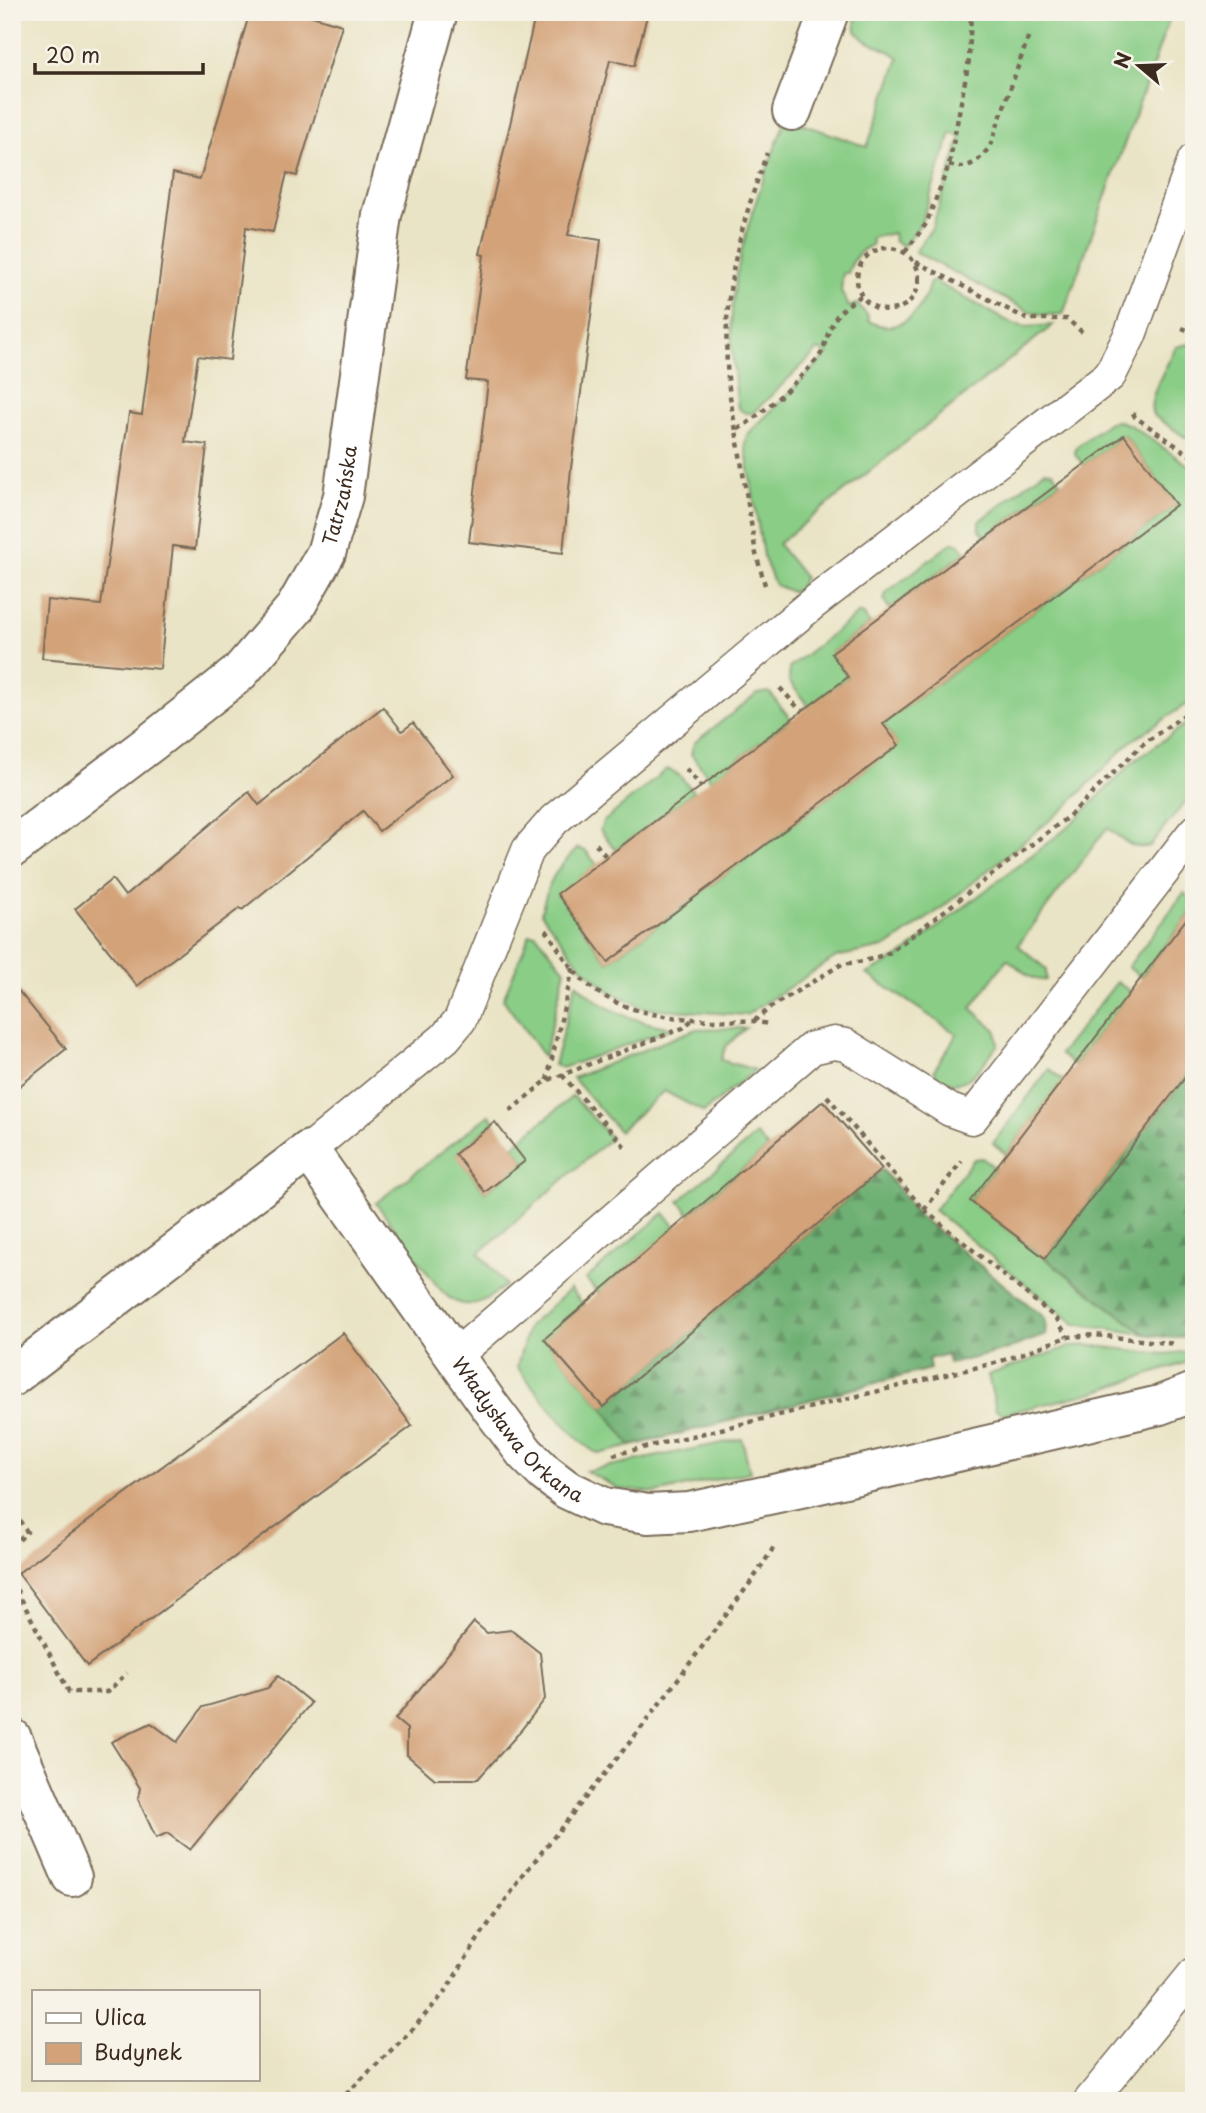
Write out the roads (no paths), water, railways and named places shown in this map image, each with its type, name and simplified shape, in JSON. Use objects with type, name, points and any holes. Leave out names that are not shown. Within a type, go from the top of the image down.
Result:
[{"type":"street","name":"Tatrzańska","points":[[12,848],[239,673],[295,608],[326,553],[343,496],[382,215],[438,12]]},
{"type":"street","points":[[792,111],[829,12]]},
{"type":"street","points":[[12,1377],[309,1150]]},
{"type":"street","name":"Władysława Orkana","points":[[309,1150],[525,1453],[566,1489],[604,1507],[648,1514],[673,1514],[815,1485],[1160,1405],[1194,1392]]},
{"type":"street","points":[[12,1738],[72,1877]]},
{"type":"lane","points":[[309,1150],[445,1038],[460,1020],[527,850],[554,820],[779,632],[1110,375],[1130,335],[1194,160]]},
{"type":"lane","points":[[455,1356],[812,1048],[834,1043],[846,1045],[950,1110],[972,1118],[1194,832]]},
{"type":"lane","points":[[1090,2101],[1194,1974]]}]
